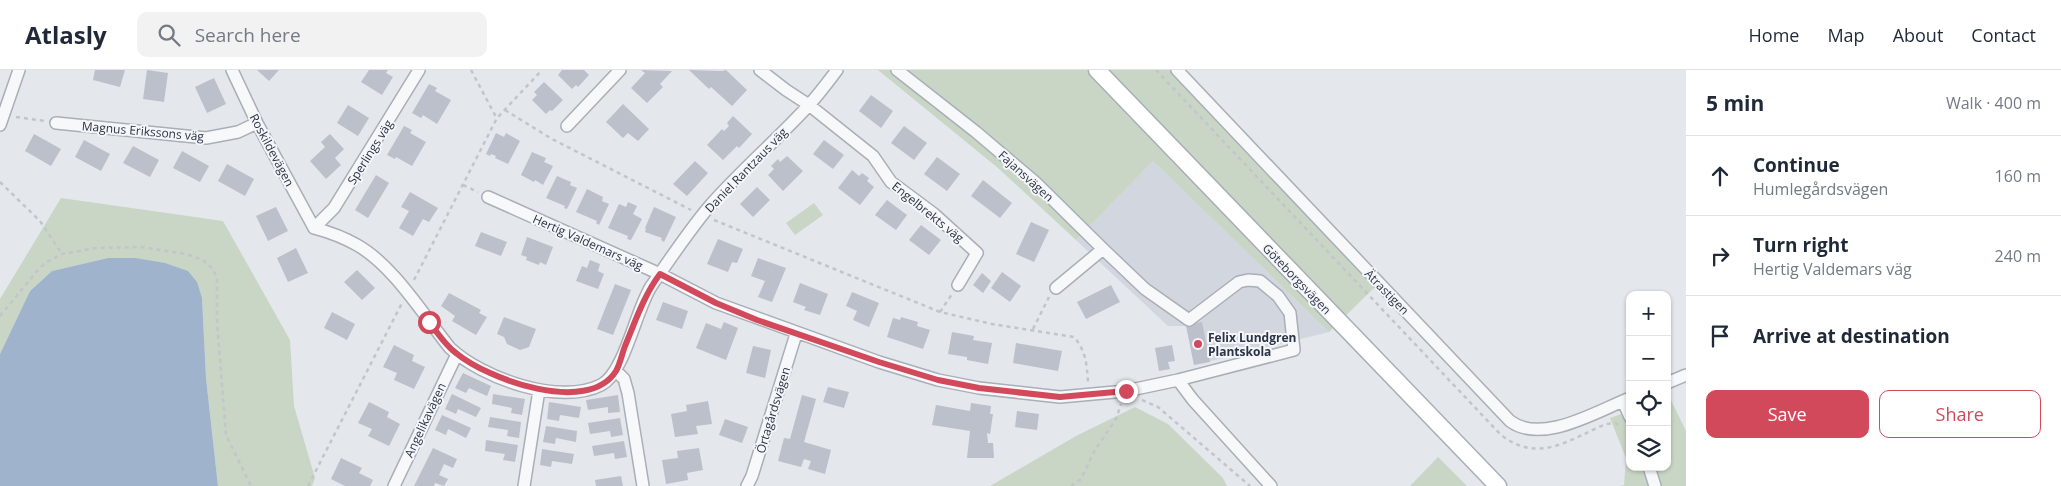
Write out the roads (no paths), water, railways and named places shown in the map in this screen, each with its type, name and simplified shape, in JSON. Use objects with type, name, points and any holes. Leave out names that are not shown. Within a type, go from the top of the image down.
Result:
[{"type":"main road","name":"Göteborgsvägen","points":[[1097,70],[1498,486]]},
{"type":"street","points":[[2,120],[19,70]]},
{"type":"street","name":"Roskildevägen","points":[[232,70],[257,123],[314,228]]},
{"type":"street","name":"Sperlings väg","points":[[314,228],[334,208],[420,70]]},
{"type":"street","points":[[567,126],[620,70]]},
{"type":"street","name":"Engelbrekts väg","points":[[760,70],[809,105],[873,156],[891,182],[934,214],[977,253],[958,285]]},
{"type":"street","name":"Daniel Rantzaus väg","points":[[616,371],[650,287],[702,216],[809,105],[837,70]]},
{"type":"street","name":"Fajansvägen","points":[[897,70],[976,132],[1035,182],[1145,289],[1189,320],[1239,282],[1248,280],[1260,281],[1278,296],[1290,313],[1294,350]]},
{"type":"street","name":"Ätrastigen","points":[[1177,70],[1313,215],[1510,421],[1518,427],[1541,431],[1564,425],[1626,399]]},
{"type":"street","name":"Magnus Erikssons väg","points":[[56,123],[206,138],[238,132],[257,123]]},
{"type":"street","name":"Hertig Valdemars väg","points":[[488,197],[660,274],[716,303],[796,334],[938,380],[979,388],[1060,397],[1126,391],[1178,380],[1294,350]]},
{"type":"street","points":[[314,228],[335,234],[358,245],[393,275],[457,354],[492,374],[538,390],[565,392],[589,390],[603,384],[616,371],[624,379],[628,393],[643,486]]},
{"type":"street","points":[[1056,288],[1103,249]]},
{"type":"street","name":"Örtagårdsvägen","points":[[747,486],[752,476],[796,334]]},
{"type":"street","name":"Angelikavägen","points":[[394,486],[457,354]]},
{"type":"street","points":[[1671,382],[1686,376]]},
{"type":"street","points":[[1178,380],[1193,400],[1271,486]]},
{"type":"street","points":[[524,486],[538,390]]},
{"type":"street","points":[[1650,471],[1655,486]]},
{"type":"water","points":[[108,258],[135,258],[165,263],[188,271],[197,282],[202,298],[206,378],[218,486],[0,486],[0,354],[30,291],[52,271]]},
{"type":"place","name":"Felix Lundgren Plantskola","points":[[1198,344]]}]
